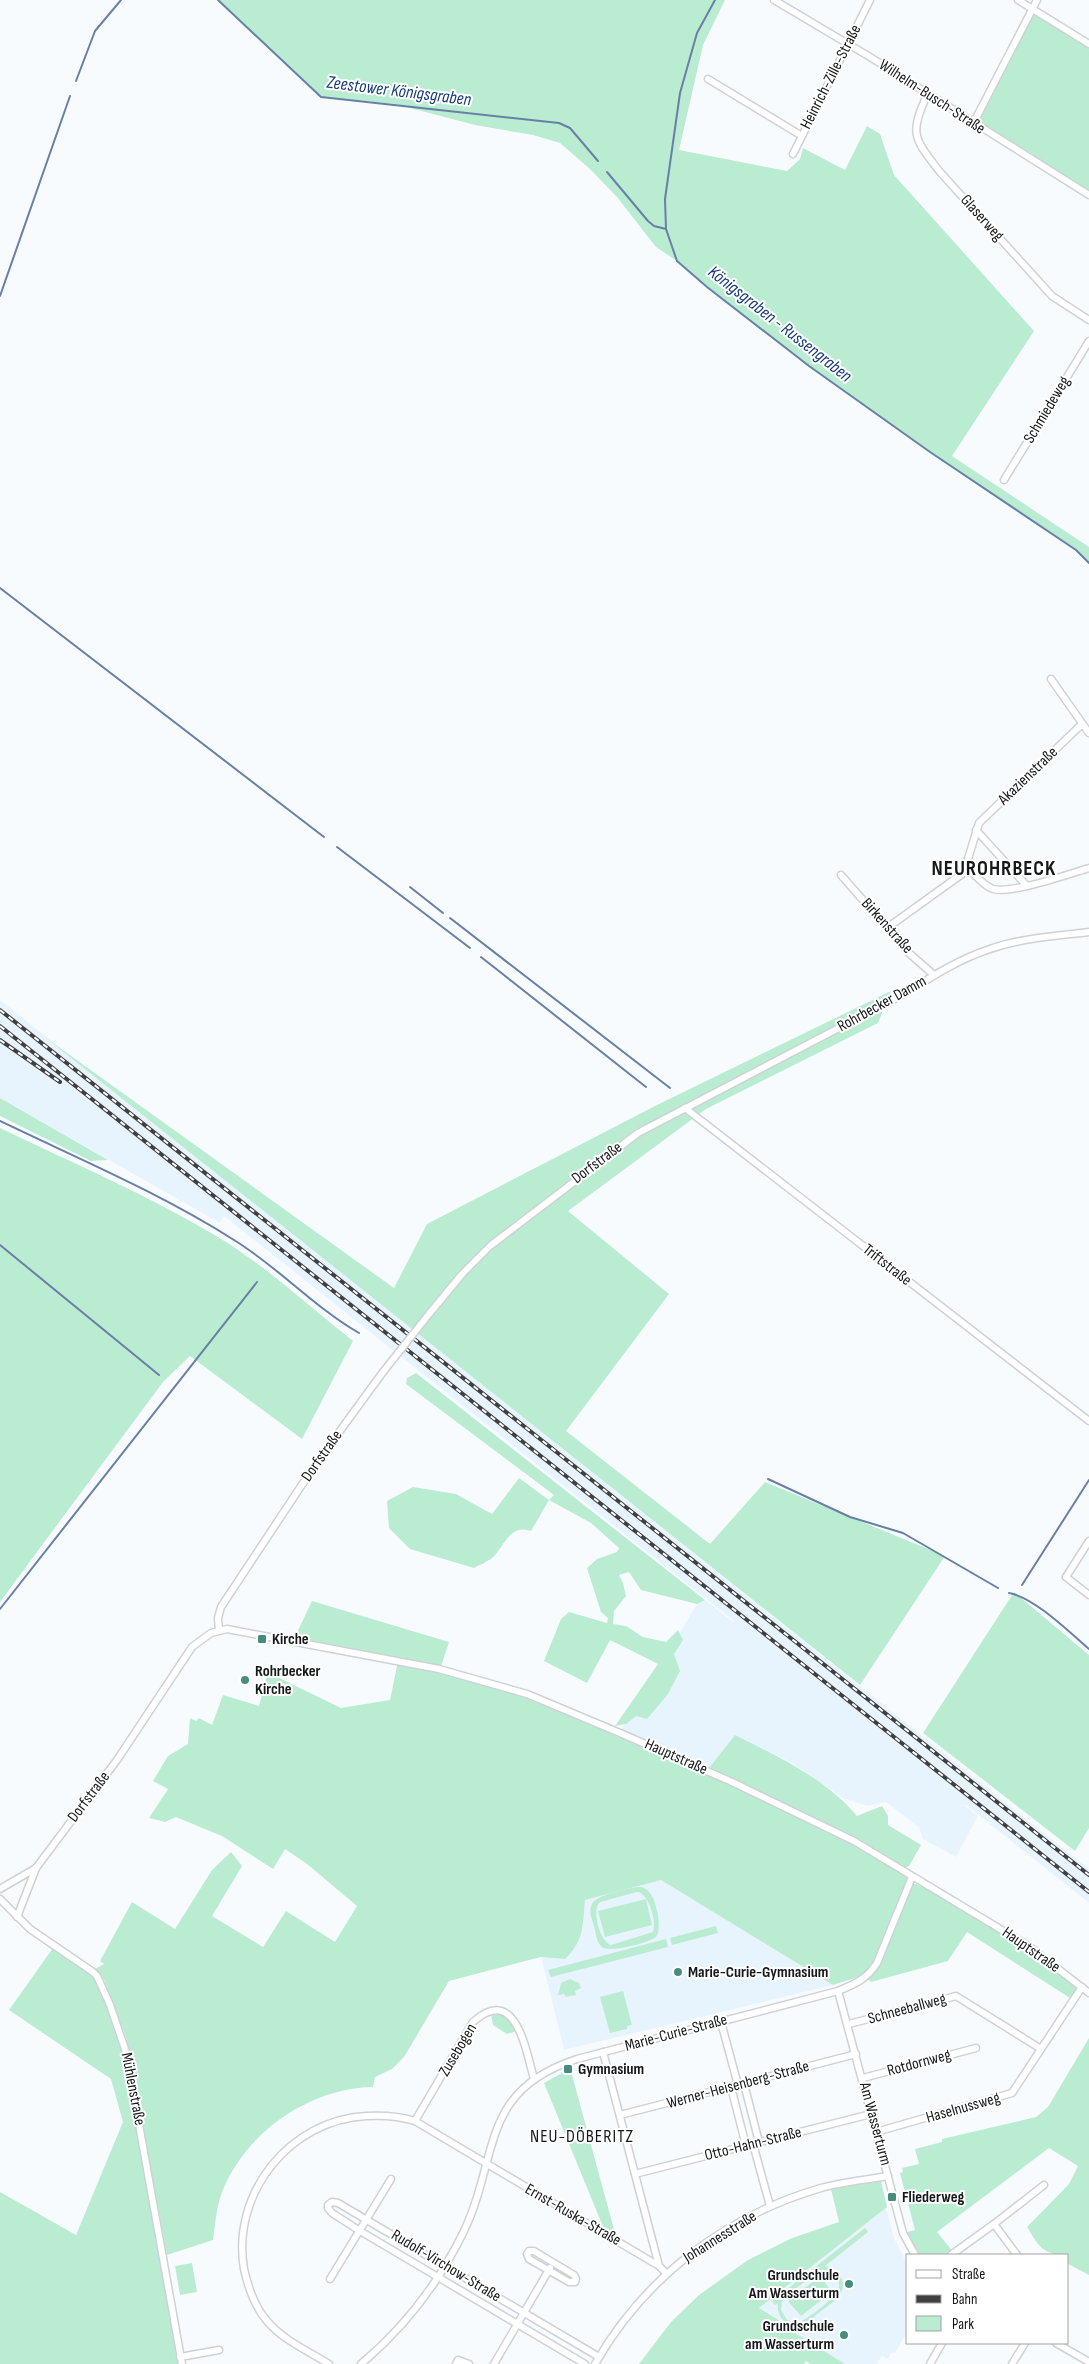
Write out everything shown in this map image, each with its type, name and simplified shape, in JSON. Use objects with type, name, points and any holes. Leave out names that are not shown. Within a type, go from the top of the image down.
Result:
[{"type":"street","name":"Wilhelm-Busch-Straße","points":[[774,0],[1089,195]]},
{"type":"street","name":"Heinrich-Zille-Straße","points":[[793,154],[870,0]]},
{"type":"street","points":[[1018,0],[1089,44]]},
{"type":"street","points":[[973,124],[1037,0]]},
{"type":"street","points":[[708,79],[802,136]]},
{"type":"street","name":"Glaserweg","points":[[927,95],[916,123],[916,135],[923,151],[1052,296],[1089,320]]},
{"type":"street","name":"Schmiedeweg","points":[[1004,480],[1089,341]]},
{"type":"street","points":[[1051,679],[1089,733]]},
{"type":"street","name":"Akazienstraße","points":[[969,870],[967,862],[979,823],[1082,724]]},
{"type":"street","points":[[976,830],[1027,886]]},
{"type":"street","points":[[887,928],[969,870],[992,889],[1000,890],[1027,886],[1089,868]]},
{"type":"street","name":"Birkenstraße","points":[[841,875],[910,954],[934,975]]},
{"type":"street","name":"Rohrbecker Damm","points":[[685,1108],[904,994],[934,975],[990,949],[1037,939],[1089,932]]},
{"type":"street","name":"Dorfstraße","points":[[36,1868],[117,1760],[192,1647],[200,1640],[219,1630],[218,1618],[221,1607],[315,1465],[383,1372],[463,1273],[503,1236],[638,1133],[685,1108]]},
{"type":"street","name":"Triftstraße","points":[[685,1108],[1089,1421]]},
{"type":"street","points":[[1089,1541],[1066,1577],[1089,1595]]},
{"type":"street","name":"Hauptstraße","points":[[219,1630],[228,1629],[263,1635],[438,1669],[527,1694],[692,1764],[854,1841],[1030,1947],[1089,1993]]},
{"type":"street","points":[[0,1889],[36,1868]]},
{"type":"street","points":[[17,1916],[36,1868]]},
{"type":"street","name":"Marie-Curie-Straße","points":[[361,2364],[410,2316],[438,2277],[463,2233],[477,2198],[499,2119],[510,2101],[534,2079],[554,2067],[603,2052],[838,1991],[857,1984],[872,1971],[912,1877]]},
{"type":"street","name":"Mühlenstraße","points":[[0,1899],[30,1929],[88,1967],[97,1976],[120,2031],[133,2087],[182,2364]]},
{"type":"street","name":"Haselnussweg","points":[[876,2132],[1008,2095],[1015,2090],[1082,1987]]},
{"type":"street","name":"Am Wasserturm","points":[[838,1991],[849,2024],[903,2233],[914,2254]]},
{"type":"street","name":"Schneeballweg","points":[[849,2024],[956,1996],[1041,2049]]},
{"type":"street","name":"Zusebogen","points":[[415,2121],[473,2022],[489,2012],[504,2012],[518,2024],[534,2079]]},
{"type":"street","points":[[721,2022],[770,2206]]},
{"type":"street","name":"Rotdornweg","points":[[863,2078],[976,2048]]},
{"type":"street","points":[[603,2052],[659,2266]]},
{"type":"street","name":"Werner-Heisenberg-Straße","points":[[620,2116],[856,2054]]},
{"type":"street","points":[[738,2085],[753,2144]]},
{"type":"street","name":"Otto-Hahn-Straße","points":[[635,2174],[871,2114]]},
{"type":"street","points":[[330,2364],[280,2335],[266,2321],[256,2304],[246,2281],[243,2261],[245,2219],[251,2198],[261,2179],[279,2155],[304,2136],[326,2124],[354,2117],[379,2115],[415,2121]]},
{"type":"street","name":"Ernst-Ruska-Straße","points":[[415,2121],[659,2266],[666,2273]]},
{"type":"street","name":"Johannesstraße","points":[[595,2364],[620,2325],[666,2273],[717,2235],[770,2206],[822,2188],[888,2176]]},
{"type":"street","points":[[330,2279],[391,2180]]},
{"type":"street","points":[[952,2254],[1044,2185]]},
{"type":"street","name":"Rudolf-Virchow-Straße","points":[[585,2364],[360,2231],[332,2212],[328,2205],[332,2202],[338,2203],[599,2357]]},
{"type":"street","points":[[994,2224],[1016,2254]]},
{"type":"street","points":[[532,2250],[574,2274],[575,2282],[569,2282],[549,2271],[529,2259],[528,2254],[532,2250]]},
{"type":"street","points":[[494,2364],[553,2263]]},
{"type":"street","points":[[930,2364],[941,2344]]},
{"type":"street","points":[[1012,2364],[1024,2344]]},
{"type":"street","points":[[1058,2344],[1089,2363]]},
{"type":"street","points":[[180,2357],[219,2350]]},
{"type":"street","points":[[456,2364],[458,2360],[469,2364]]},
{"type":"shaded area","points":[[0,1000],[1084,1865],[1089,1870],[1089,1903],[966,1805],[964,1805],[978,1816],[956,1857],[923,1839],[919,1827],[886,1802],[867,1806],[843,1798],[792,1763],[735,1735],[709,1770],[621,1730],[697,1604],[705,1600],[735,1623],[734,1621],[224,1216],[220,1223],[0,1098]]},
{"type":"shaded area","name":"Marie-Curie-Gymnasium","points":[[661,1880],[833,1985],[564,2050],[541,1957],[565,1959],[583,1927],[585,1900]]},
{"type":"shaded area","name":"Grundschule Am Wasserturm","points":[[886,2208],[894,2238],[906,2262],[906,2334],[895,2353],[892,2352],[887,2359],[882,2356],[877,2364],[845,2364],[794,2333],[796,2331],[759,2308]]},
{"type":"green space","points":[[218,0],[725,0],[703,45],[679,150],[787,171],[800,159],[803,148],[845,170],[867,126],[880,134],[894,175],[1034,331],[952,456],[1089,547],[1089,563],[1076,550],[930,452],[809,366],[707,287],[677,261],[656,247],[617,197],[590,169],[560,143],[533,135],[475,125],[395,104],[321,97]]},
{"type":"green space","points":[[1034,13],[1089,47],[1089,194],[977,125]]},
{"type":"green space","points":[[891,991],[878,1023],[706,1109],[568,1211],[669,1294],[566,1431],[710,1544],[765,1482],[945,1556],[860,1685],[46,1038],[394,1288],[427,1224],[657,1105]]},
{"type":"green space","points":[[0,1098],[108,1160],[91,1161],[0,1116]]},
{"type":"green space","points":[[0,1128],[138,1193],[218,1237],[270,1273],[353,1341],[302,1439],[190,1356],[163,1382],[0,1602]]},
{"type":"green space","points":[[416,1373],[705,1600],[697,1604],[641,1590],[629,1572],[619,1575],[626,1596],[614,1611],[613,1624],[626,1626],[643,1637],[666,1642],[678,1630],[683,1640],[674,1654],[680,1671],[668,1694],[647,1719],[636,1716],[626,1724],[615,1726],[658,1664],[610,1640],[587,1683],[544,1661],[561,1619],[569,1612],[607,1623],[608,1618],[601,1612],[587,1568],[597,1559],[617,1552],[619,1548],[591,1523],[549,1500],[554,1495],[406,1384],[407,1378]]},
{"type":"green space","points":[[519,1478],[549,1500],[531,1531],[524,1529],[513,1533],[492,1558],[474,1568],[410,1549],[389,1528],[387,1501],[413,1487],[456,1494],[492,1514]]},
{"type":"green space","points":[[1014,1592],[1089,1655],[1089,1828],[1075,1851],[923,1733]]},
{"type":"green space","points":[[312,1601],[449,1642],[439,1673],[510,1692],[706,1772],[735,1735],[816,1779],[831,1790],[857,1816],[882,1806],[888,1816],[888,1825],[921,1845],[909,1866],[898,1870],[906,1875],[907,1881],[927,1888],[1030,1950],[1078,1989],[1070,1998],[967,1932],[948,1961],[871,1982],[864,1975],[833,1985],[661,1880],[585,1900],[583,1925],[579,1939],[576,1946],[565,1959],[541,1957],[449,1981],[404,2057],[392,2069],[375,2077],[373,2087],[349,2089],[325,2096],[302,2106],[280,2119],[260,2135],[230,2175],[220,2198],[213,2240],[167,2255],[126,2037],[104,1980],[95,1969],[104,1964],[100,1961],[132,1902],[175,1929],[212,1870],[231,1852],[242,1866],[212,1916],[263,1947],[286,1911],[335,1942],[357,1906],[307,1864],[285,1849],[273,1869],[222,1836],[176,1817],[165,1822],[149,1818],[168,1789],[153,1781],[168,1756],[188,1744],[190,1718],[196,1721],[199,1718],[212,1725],[223,1695],[259,1706],[269,1668],[271,1674],[341,1708],[390,1700],[398,1661],[294,1639]]},
{"type":"green space","points":[[636,1887],[647,1890],[654,1902],[659,1922],[656,1937],[629,1947],[606,1949],[602,1947],[597,1940],[591,1915],[590,1909],[592,1904],[607,1895]],"holes":[[[637,1892],[648,1902],[653,1915],[653,1932],[611,1945],[607,1943],[598,1925],[597,1906],[600,1902]]]},
{"type":"green space","points":[[646,1899],[652,1925],[605,1937],[598,1911]]},
{"type":"green space","points":[[716,1926],[718,1933],[672,1945],[670,1938]]},
{"type":"green space","points":[[666,1939],[668,1947],[551,1977],[548,1970]]},
{"type":"green space","points":[[53,1948],[95,1979],[116,2029],[126,2071],[179,2364],[0,2364],[0,2192],[76,2235],[123,2122],[111,2079],[9,2010]]},
{"type":"green space","points":[[570,1979],[579,1983],[581,1988],[575,1991],[576,1995],[566,1997],[564,1994],[558,1995],[561,1983]]},
{"type":"green space","points":[[623,1991],[632,2025],[627,2026],[627,2029],[610,2033],[600,1997]]},
{"type":"green space","points":[[491,2014],[504,2016],[517,2031],[507,2034],[493,2025]]},
{"type":"green space","points":[[1089,2038],[1089,2275],[1069,2265],[1069,2254],[1053,2253],[1039,2245],[1027,2227],[1069,2184],[1078,2166],[1049,2148],[937,2232],[954,2253],[914,2254],[903,2233],[915,2230],[900,2173],[903,2172],[902,2168],[919,2164],[915,2149],[942,2142],[942,2139],[1036,2117],[1048,2107]]},
{"type":"green space","points":[[571,2071],[616,2237],[604,2229],[544,2083],[564,2072]]},
{"type":"green space","points":[[871,2181],[881,2181],[887,2207],[759,2308],[845,2364],[810,2364],[806,2361],[804,2364],[639,2364],[671,2322],[699,2295],[748,2260],[792,2238],[839,2222],[831,2189]]},
{"type":"green space","points":[[865,2228],[868,2232],[825,2266],[839,2273],[843,2281],[843,2287],[837,2298],[808,2322],[797,2326],[787,2323],[779,2313],[778,2303],[775,2305],[772,2301]],"holes":[[[819,2271],[832,2273],[838,2279],[839,2287],[835,2295],[803,2320],[799,2322],[787,2320],[781,2310],[782,2302],[786,2296]]]},
{"type":"green space","points":[[192,2263],[197,2292],[180,2295],[175,2266]]},
{"type":"green space","points":[[820,2276],[832,2292],[801,2316],[788,2301]]},
{"type":"waterway","points":[[76,81],[95,31],[121,0]]},
{"type":"waterway","name":"Zeestower Königsgraben","points":[[218,0],[321,97],[559,123],[570,128],[598,161]]},
{"type":"waterway","name":"Königsgraben - Russengraben","points":[[715,0],[697,33],[680,93],[665,199],[666,229],[677,261],[707,287],[809,366],[930,452],[1076,550],[1089,563]]},
{"type":"waterway","points":[[0,296],[70,96]]},
{"type":"waterway","name":"Zeestower Königsgraben","points":[[607,172],[648,221],[654,226],[666,229]]},
{"type":"waterway","points":[[0,588],[324,837]]},
{"type":"waterway","points":[[337,847],[470,948]]},
{"type":"waterway","points":[[410,887],[443,913]]},
{"type":"waterway","points":[[450,918],[670,1088]]},
{"type":"waterway","points":[[481,957],[646,1087]]},
{"type":"waterway","points":[[0,1121],[119,1177],[206,1223],[266,1262],[327,1311],[359,1333]]},
{"type":"waterway","points":[[0,1245],[159,1375]]},
{"type":"waterway","points":[[0,1609],[257,1282]]},
{"type":"waterway","points":[[768,1479],[850,1517],[903,1533],[998,1588]]},
{"type":"waterway","points":[[1022,1585],[1089,1480]]},
{"type":"waterway","points":[[1009,1593],[1030,1601],[1089,1649]]},
{"type":"railway","points":[[0,1010],[1089,1875]]},
{"type":"railway","points":[[0,1026],[1089,1892]]},
{"type":"railway","points":[[0,1040],[60,1082]]},
{"type":"place","name":"Kirche","points":[[262,1639]]},
{"type":"place","name":"Rohrbecker Kirche","points":[[245,1680]]},
{"type":"place","name":"Marie-Curie-Gymnasium","points":[[678,1972]]},
{"type":"place","name":"Gymnasium","points":[[568,2069]]},
{"type":"place","name":"Fliederweg","points":[[892,2197]]},
{"type":"place","name":"Grundschule Am Wasserturm","points":[[849,2284]]},
{"type":"place","name":"Grundschule am Wasserturm","points":[[844,2335]]},
{"type":"district","name":"NEUROHRBECK","points":[[994,868]]},
{"type":"district","name":"NEU-DÖBERITZ","points":[[582,2136]]}]
